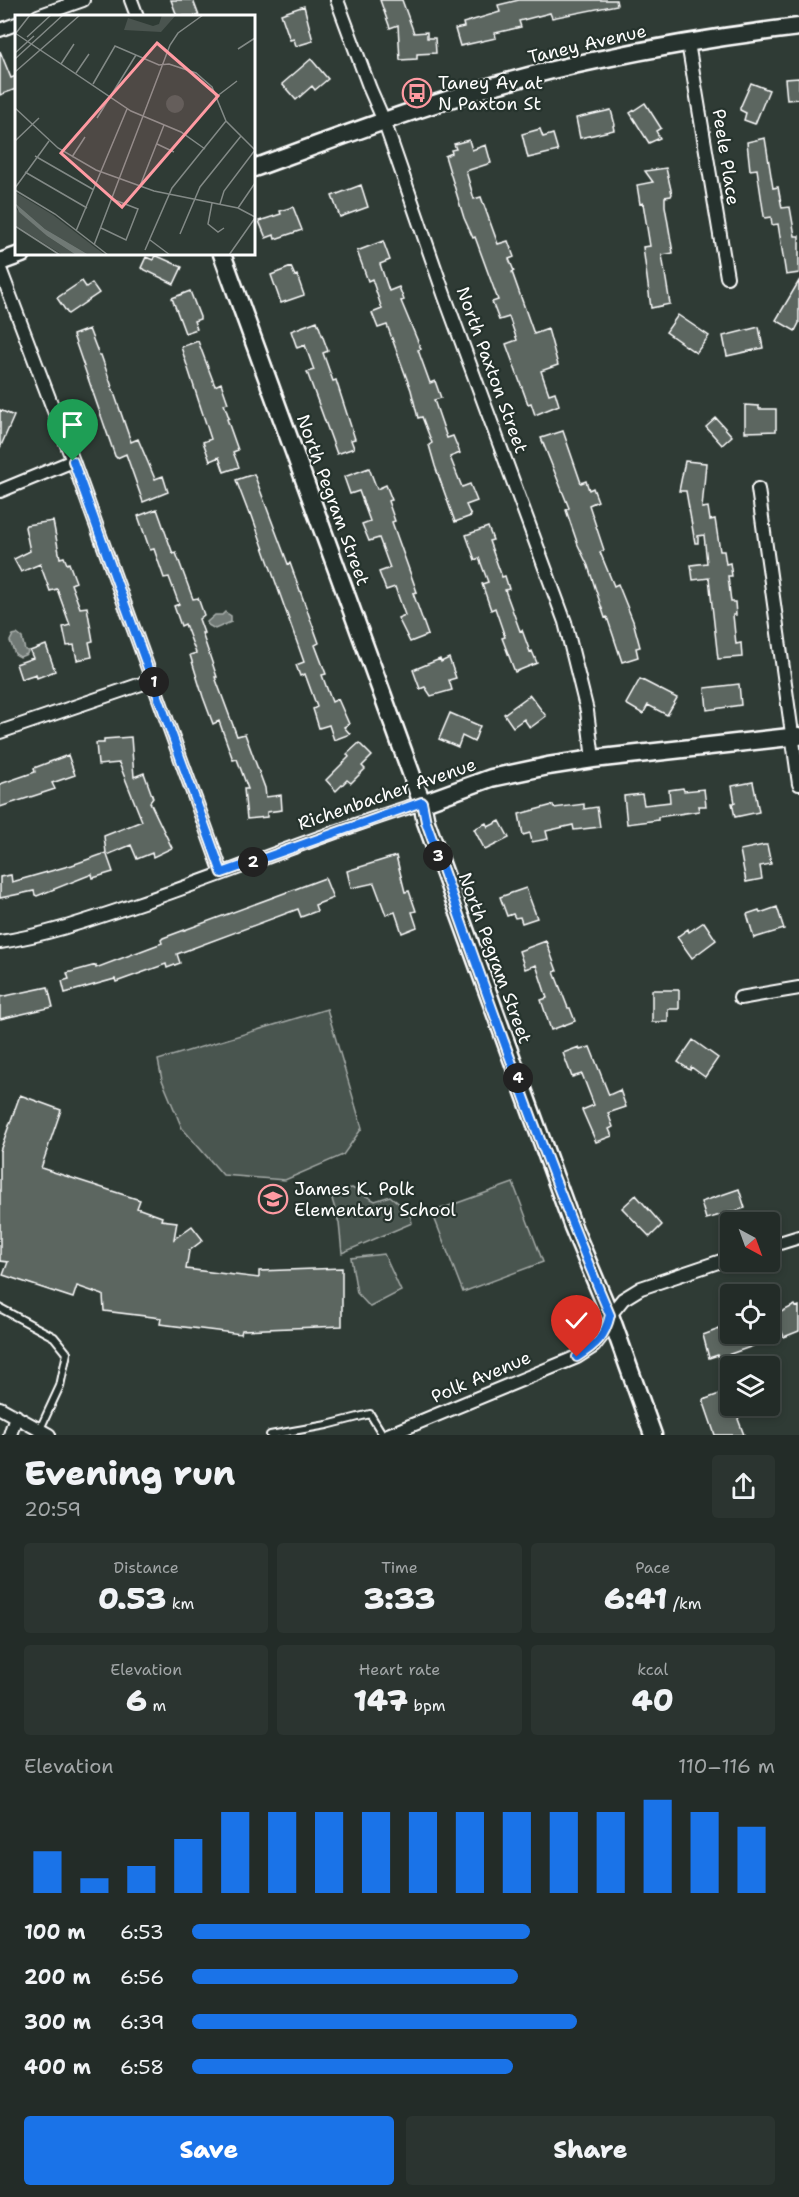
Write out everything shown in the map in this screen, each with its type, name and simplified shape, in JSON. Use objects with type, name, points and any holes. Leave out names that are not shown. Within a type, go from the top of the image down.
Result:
[{"type":"street","points":[[41,15],[83,0]]},
{"type":"street","points":[[131,0],[137,15]]},
{"type":"street","name":"North Paxton Street","points":[[337,0],[384,121],[565,622],[587,711],[593,759]]},
{"type":"street","points":[[0,30],[15,24]]},
{"type":"street","name":"Taney Avenue","points":[[255,168],[384,121],[489,88],[595,60],[688,43],[799,27]]},
{"type":"street","name":"Peele Place","points":[[688,43],[727,277]]},
{"type":"street","points":[[0,262],[19,255]]},
{"type":"street","name":"North Pegram Street","points":[[222,255],[422,802],[426,822],[557,1185],[610,1315],[653,1435]]},
{"type":"street","points":[[0,268],[73,461],[222,873]]},
{"type":"street","points":[[0,491],[73,461]]},
{"type":"street","points":[[758,489],[795,737],[799,784]]},
{"type":"street","points":[[0,732],[153,680]]},
{"type":"street","name":"Richenbacher Avenue","points":[[0,942],[48,933],[151,899],[491,778],[593,759],[795,737]]},
{"type":"street","points":[[740,998],[799,988]]},
{"type":"street","points":[[780,1243],[799,1237]]},
{"type":"street","name":"Polk Avenue","points":[[388,1435],[577,1357],[594,1346],[607,1329],[610,1315],[623,1299],[641,1288],[720,1261]]},
{"type":"street","points":[[0,1408],[44,1432]]},
{"type":"street","points":[[10,1435],[16,1416]]},
{"type":"lane","points":[[0,1308],[54,1337],[67,1353],[60,1386],[44,1432]]},
{"type":"lane","points":[[270,1435],[370,1414],[383,1435]]},
{"type":"shaded area","points":[[225,612],[231,616],[231,622],[215,629],[208,625],[207,622],[215,615],[222,615]]},
{"type":"shaded area","points":[[17,634],[22,638],[25,650],[28,651],[20,657],[15,654],[10,641],[13,635]]},
{"type":"shaded area","points":[[327,1009],[362,1128],[343,1155],[285,1180],[223,1175],[182,1128],[162,1080],[158,1060]]},
{"type":"shaded area","points":[[513,1183],[543,1262],[463,1292],[432,1212]]},
{"type":"shaded area","points":[[352,1188],[375,1201],[390,1196],[410,1213],[412,1223],[342,1253],[339,1223],[332,1199],[339,1190]]},
{"type":"shaded area","points":[[384,1254],[401,1291],[370,1307],[357,1293],[351,1258]]},
{"type":"building","points":[[171,0],[193,0],[199,15],[177,15]]},
{"type":"building","points":[[380,0],[402,0],[414,33],[427,32],[427,38],[435,38],[436,53],[417,54],[417,59],[400,60],[398,25],[390,28]]},
{"type":"building","points":[[519,0],[616,0],[617,5],[552,18],[550,13],[519,21],[521,27],[495,33],[496,38],[460,46],[455,29],[464,27],[463,23],[500,12],[498,5]]},
{"type":"building","points":[[304,6],[313,41],[296,46],[294,39],[290,40],[281,14]]},
{"type":"building","points":[[0,51],[11,78],[15,76],[15,89],[0,95]]},
{"type":"building","points":[[311,59],[328,79],[315,90],[312,86],[296,100],[282,84]]},
{"type":"building","points":[[799,78],[799,99],[787,100],[785,79]]},
{"type":"building","points":[[751,83],[769,90],[755,124],[744,120],[746,113],[740,110]]},
{"type":"building","points":[[645,103],[661,128],[656,131],[660,138],[649,143],[630,113]]},
{"type":"building","points":[[611,110],[614,130],[580,138],[576,118]]},
{"type":"building","points":[[540,129],[543,137],[553,134],[558,151],[528,158],[522,134]]},
{"type":"building","points":[[765,138],[773,188],[778,187],[782,208],[790,207],[795,236],[799,236],[799,273],[786,275],[778,224],[772,225],[771,217],[765,218],[757,169],[750,170],[747,142]]},
{"type":"building","points":[[469,140],[472,150],[486,145],[491,163],[466,171],[474,199],[481,197],[498,244],[508,241],[514,257],[509,259],[514,271],[512,272],[534,334],[548,329],[558,365],[541,371],[549,394],[555,392],[559,405],[535,415],[531,403],[528,404],[506,344],[517,340],[509,317],[499,320],[492,302],[498,300],[475,237],[473,238],[464,218],[445,156],[452,153],[451,150],[456,149],[454,144]]},
{"type":"building","points":[[666,168],[672,194],[665,197],[665,206],[673,253],[662,255],[670,304],[651,308],[643,247],[650,246],[643,203],[640,204],[637,185],[653,182],[645,171]]},
{"type":"building","points":[[361,185],[368,207],[340,217],[332,196]]},
{"type":"building","points":[[293,207],[302,230],[275,239],[274,235],[266,238],[259,221],[281,214],[280,211]]},
{"type":"building","points":[[383,241],[390,260],[380,264],[389,291],[399,287],[404,300],[401,301],[421,349],[418,350],[430,383],[435,381],[441,398],[434,400],[447,438],[453,436],[460,453],[450,457],[462,487],[470,484],[477,501],[466,505],[471,516],[455,522],[435,466],[429,445],[432,443],[422,417],[418,418],[411,390],[387,325],[378,328],[372,313],[382,309],[372,279],[368,281],[357,251]]},
{"type":"building","points":[[155,255],[182,267],[174,284],[141,268],[146,257],[153,260]]},
{"type":"building","points":[[291,267],[295,276],[297,275],[304,295],[281,303],[271,275]]},
{"type":"building","points":[[82,281],[86,287],[92,283],[99,293],[68,314],[57,298]]},
{"type":"building","points":[[799,281],[799,323],[795,331],[776,320]]},
{"type":"building","points":[[190,291],[200,319],[194,321],[197,329],[185,333],[172,298]]},
{"type":"building","points":[[678,315],[709,336],[696,353],[666,332]]},
{"type":"building","points":[[317,321],[328,351],[323,353],[333,381],[336,380],[355,439],[351,440],[354,448],[337,454],[307,372],[314,370],[305,345],[297,348],[291,331]]},
{"type":"building","points":[[759,327],[763,348],[727,356],[723,336]]},
{"type":"building","points":[[89,329],[99,355],[101,355],[131,442],[138,439],[155,479],[163,476],[168,492],[143,502],[126,454],[117,458],[115,456],[73,335]]},
{"type":"building","points":[[198,341],[215,386],[221,383],[228,403],[224,404],[229,418],[227,419],[238,450],[233,452],[239,467],[224,472],[219,457],[210,461],[203,442],[211,439],[181,347]]},
{"type":"building","points":[[745,405],[759,406],[759,409],[776,409],[776,431],[745,432]]},
{"type":"building","points":[[0,410],[14,416],[0,448]]},
{"type":"building","points":[[716,418],[732,436],[722,445],[706,427]]},
{"type":"building","points":[[563,431],[581,483],[586,481],[589,490],[593,488],[598,501],[589,505],[604,550],[600,552],[614,586],[618,584],[633,621],[640,647],[636,648],[638,657],[622,662],[588,566],[578,545],[566,510],[569,508],[541,438]]},
{"type":"building","points":[[685,461],[706,463],[702,508],[708,507],[710,520],[715,519],[720,551],[724,551],[726,564],[730,563],[732,576],[728,576],[731,602],[735,602],[736,615],[733,615],[736,644],[741,643],[742,657],[718,659],[709,578],[693,580],[691,565],[707,563],[704,535],[698,536],[698,543],[695,543],[686,491],[679,491]]},
{"type":"building","points":[[369,468],[377,489],[386,485],[392,500],[388,501],[395,521],[392,522],[417,592],[413,593],[428,635],[410,642],[398,618],[405,615],[395,587],[386,590],[379,572],[390,568],[379,538],[369,541],[362,524],[370,521],[359,491],[350,494],[344,477]]},
{"type":"building","points":[[254,474],[319,643],[315,645],[326,674],[322,675],[332,702],[338,699],[349,724],[344,727],[350,734],[334,740],[329,725],[319,728],[313,709],[317,707],[305,674],[300,676],[296,665],[304,662],[251,513],[249,514],[236,480]]},
{"type":"building","points":[[157,509],[173,554],[176,553],[193,599],[198,598],[204,615],[199,619],[204,633],[202,633],[217,677],[215,677],[237,736],[245,734],[265,788],[266,797],[281,795],[282,810],[267,812],[267,817],[247,819],[244,789],[248,789],[237,759],[233,760],[219,721],[213,724],[190,655],[196,653],[185,624],[181,626],[174,606],[179,604],[169,577],[164,578],[154,549],[150,550],[138,516]]},
{"type":"building","points":[[53,521],[60,558],[64,557],[67,564],[69,563],[76,582],[71,584],[80,608],[87,607],[93,641],[89,642],[92,657],[77,660],[74,645],[67,646],[63,627],[70,625],[57,589],[50,591],[40,564],[21,572],[14,559],[30,551],[26,525]]},
{"type":"building","points":[[488,527],[493,540],[489,541],[502,577],[505,576],[509,589],[505,590],[520,631],[522,630],[530,652],[532,651],[537,663],[515,672],[502,638],[505,637],[495,608],[491,610],[482,584],[488,582],[479,558],[475,560],[466,535]]},
{"type":"building","points":[[46,645],[55,671],[37,678],[36,674],[21,679],[16,664],[33,658],[30,651]]},
{"type":"building","points":[[449,658],[456,678],[449,680],[452,690],[431,696],[425,687],[420,689],[413,670],[440,659],[441,662]]},
{"type":"building","points":[[640,679],[677,698],[667,715],[648,705],[643,714],[626,704]]},
{"type":"building","points":[[739,684],[741,705],[707,710],[705,688]]},
{"type":"building","points":[[530,695],[546,716],[530,728],[524,719],[513,727],[504,714]]},
{"type":"building","points":[[450,713],[480,726],[474,742],[462,736],[458,747],[439,739]]},
{"type":"building","points":[[131,737],[134,777],[144,773],[153,798],[150,802],[172,848],[153,857],[152,853],[137,859],[131,845],[107,855],[113,872],[93,878],[92,874],[37,896],[34,891],[0,898],[0,877],[11,875],[12,882],[106,853],[104,836],[142,821],[119,763],[98,765],[96,743],[104,743],[104,739]]},
{"type":"building","points":[[359,743],[372,756],[362,766],[365,769],[351,783],[347,780],[336,791],[326,780],[349,757],[347,754]]},
{"type":"building","points":[[68,755],[75,775],[52,783],[55,789],[0,807],[0,784],[35,772],[34,768]]},
{"type":"building","points":[[753,782],[759,812],[735,817],[732,786]]},
{"type":"building","points":[[683,788],[684,791],[704,789],[706,806],[698,806],[699,811],[627,824],[624,796],[642,794],[644,805],[670,802],[669,790]]},
{"type":"building","points":[[584,804],[584,809],[597,807],[600,827],[574,830],[573,825],[546,831],[548,839],[532,842],[530,833],[523,835],[519,814],[553,805],[554,808]]},
{"type":"building","points":[[500,821],[509,838],[485,850],[474,829],[486,823],[488,827]]},
{"type":"building","points":[[767,845],[771,864],[760,866],[762,879],[746,882],[740,850]]},
{"type":"building","points":[[396,856],[405,892],[409,891],[416,911],[412,912],[417,927],[402,933],[395,912],[386,915],[374,883],[351,888],[347,871]]},
{"type":"building","points":[[325,878],[333,898],[315,905],[317,911],[301,917],[298,909],[177,954],[180,963],[167,968],[166,964],[116,982],[115,979],[65,993],[62,981],[69,979],[67,973],[96,965],[96,968],[162,943],[163,938]]},
{"type":"building","points":[[526,888],[537,918],[522,923],[520,917],[515,918],[513,914],[507,916],[500,897]]},
{"type":"building","points":[[777,907],[784,929],[754,938],[747,914],[759,910],[760,913]]},
{"type":"building","points":[[704,922],[716,940],[692,958],[677,937]]},
{"type":"building","points":[[546,941],[557,971],[554,972],[575,1021],[551,1030],[541,1000],[547,998],[536,965],[525,969],[519,951]]},
{"type":"building","points":[[48,987],[53,1007],[0,1019],[0,997]]},
{"type":"building","points":[[652,990],[679,990],[679,1009],[668,1009],[668,1022],[652,1022]]},
{"type":"building","points":[[693,1040],[718,1058],[705,1077],[691,1067],[690,1070],[678,1062]]},
{"type":"building","points":[[579,1047],[580,1050],[590,1047],[609,1095],[620,1090],[626,1107],[608,1113],[613,1127],[609,1129],[612,1136],[596,1142],[582,1110],[594,1105],[582,1074],[572,1077],[563,1053]]},
{"type":"building","points":[[20,1095],[61,1110],[41,1168],[140,1200],[137,1208],[162,1217],[161,1220],[177,1222],[174,1239],[192,1226],[203,1240],[189,1251],[186,1269],[259,1278],[259,1271],[342,1268],[342,1326],[242,1330],[241,1334],[160,1324],[161,1318],[104,1311],[103,1295],[77,1286],[73,1298],[3,1275],[8,1262],[0,1261],[0,1151]]},
{"type":"building","points":[[739,1189],[745,1208],[720,1212],[720,1215],[706,1219],[701,1202]]},
{"type":"building","points":[[636,1195],[662,1225],[650,1237],[622,1208]]},
{"type":"building","points":[[795,1305],[799,1306],[799,1331],[784,1337],[780,1327],[780,1312]]},
{"type":"building","points":[[720,1329],[720,1344],[752,1344],[753,1346],[719,1358],[718,1355],[709,1358],[703,1335]]},
{"type":"building","points":[[720,1394],[720,1416],[740,1416],[738,1419],[744,1435],[715,1435],[703,1400]]},
{"type":"place","name":"Taney Av at N Paxton St","points":[[417,93]]},
{"type":"place","name":"James K. Polk Elementary School","points":[[273,1199]]},
{"type":"route","points":[[73,461],[222,873],[422,802],[426,822],[468,942],[547,1158],[610,1315],[607,1329],[594,1346],[577,1357]]}]
